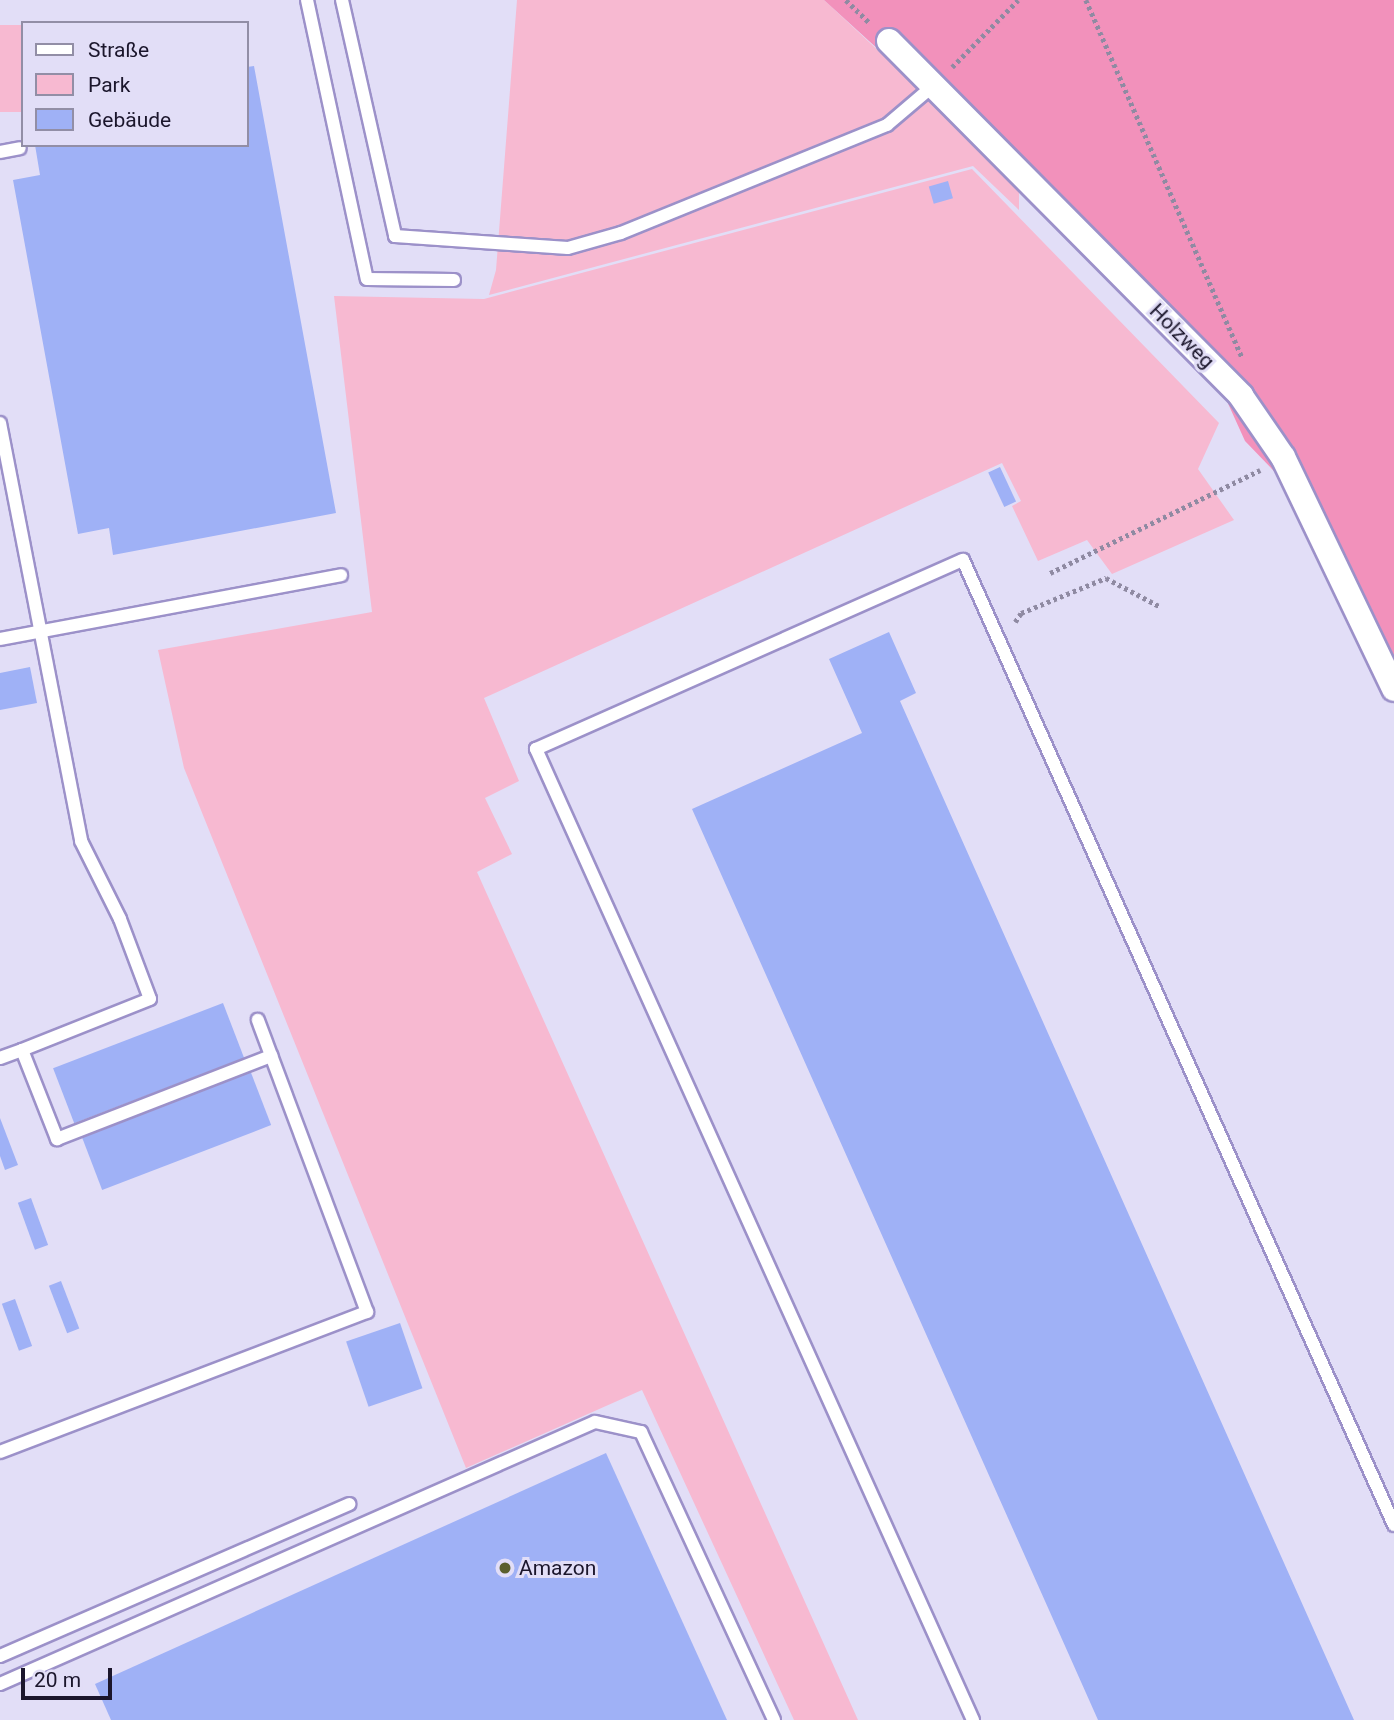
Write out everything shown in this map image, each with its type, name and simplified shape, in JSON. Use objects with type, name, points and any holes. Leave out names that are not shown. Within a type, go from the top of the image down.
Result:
[{"type":"street","name":"Holzweg","points":[[889,41],[1241,396],[1283,457],[1394,689]]},
{"type":"lane","points":[[307,0],[367,279],[454,280]]},
{"type":"lane","points":[[342,0],[395,236],[568,248],[621,233],[887,125],[934,85]]},
{"type":"lane","points":[[0,152],[20,148]]},
{"type":"lane","points":[[0,423],[81,841],[120,919],[150,999],[0,1058]]},
{"type":"lane","points":[[973,1720],[537,749],[963,560],[1394,1525]]},
{"type":"lane","points":[[0,639],[341,575]]},
{"type":"lane","points":[[0,1452],[367,1312],[258,1020]]},
{"type":"lane","points":[[22,1050],[57,1139],[271,1056]]},
{"type":"lane","points":[[0,1684],[595,1422],[641,1432],[774,1720]]},
{"type":"lane","points":[[0,1656],[349,1504]]},
{"type":"path","points":[[846,0],[889,41]]},
{"type":"path","points":[[934,85],[1017,0]]},
{"type":"path","points":[[1086,0],[1242,358],[1241,396]]},
{"type":"path","points":[[1050,573],[1283,457]]},
{"type":"path","points":[[1000,644],[1021,613],[1105,578],[1159,606]]},
{"type":"green space","points":[[517,0],[824,0],[1019,182],[1019,210],[973,166],[489,295],[496,270]]},
{"type":"green space","points":[[0,25],[21,25],[21,112],[0,112]]},
{"type":"green space","points":[[972,169],[1219,423],[1198,469],[1234,520],[1112,574],[1087,540],[1038,561],[1012,506],[1021,501],[1002,463],[484,698],[519,781],[485,798],[512,854],[477,872],[858,1720],[794,1720],[642,1390],[466,1468],[184,768],[158,650],[372,612],[334,296],[484,299]]},
{"type":"shaded area","points":[[824,0],[1394,0],[1394,656],[1365,596],[1294,492],[1245,441],[1221,388],[914,82]]},
{"type":"building","points":[[254,66],[336,513],[113,555],[109,528],[78,534],[13,180],[40,175],[35,147],[248,147],[248,67]]},
{"type":"building","points":[[948,181],[953,198],[934,204],[929,187]]},
{"type":"building","points":[[1000,467],[1016,501],[1004,507],[988,472]]},
{"type":"building","points":[[889,632],[916,693],[900,701],[1354,1720],[1098,1720],[692,809],[862,733],[829,659]]},
{"type":"building","points":[[30,667],[37,703],[0,710],[0,673]]},
{"type":"building","points":[[223,1003],[244,1058],[74,1123],[53,1068]]},
{"type":"building","points":[[250,1070],[271,1125],[102,1190],[81,1135]]},
{"type":"building","points":[[0,1118],[18,1165],[5,1170],[0,1156]]},
{"type":"building","points":[[31,1198],[48,1245],[35,1250],[18,1203]]},
{"type":"building","points":[[61,1281],[79,1329],[67,1333],[49,1286]]},
{"type":"building","points":[[15,1299],[32,1346],[19,1351],[2,1304]]},
{"type":"building","points":[[400,1323],[422,1388],[369,1407],[346,1342]]},
{"type":"building","name":"Amazon","points":[[606,1453],[727,1720],[111,1720],[95,1684]]},
{"type":"place","name":"Amazon","points":[[505,1568]]}]
